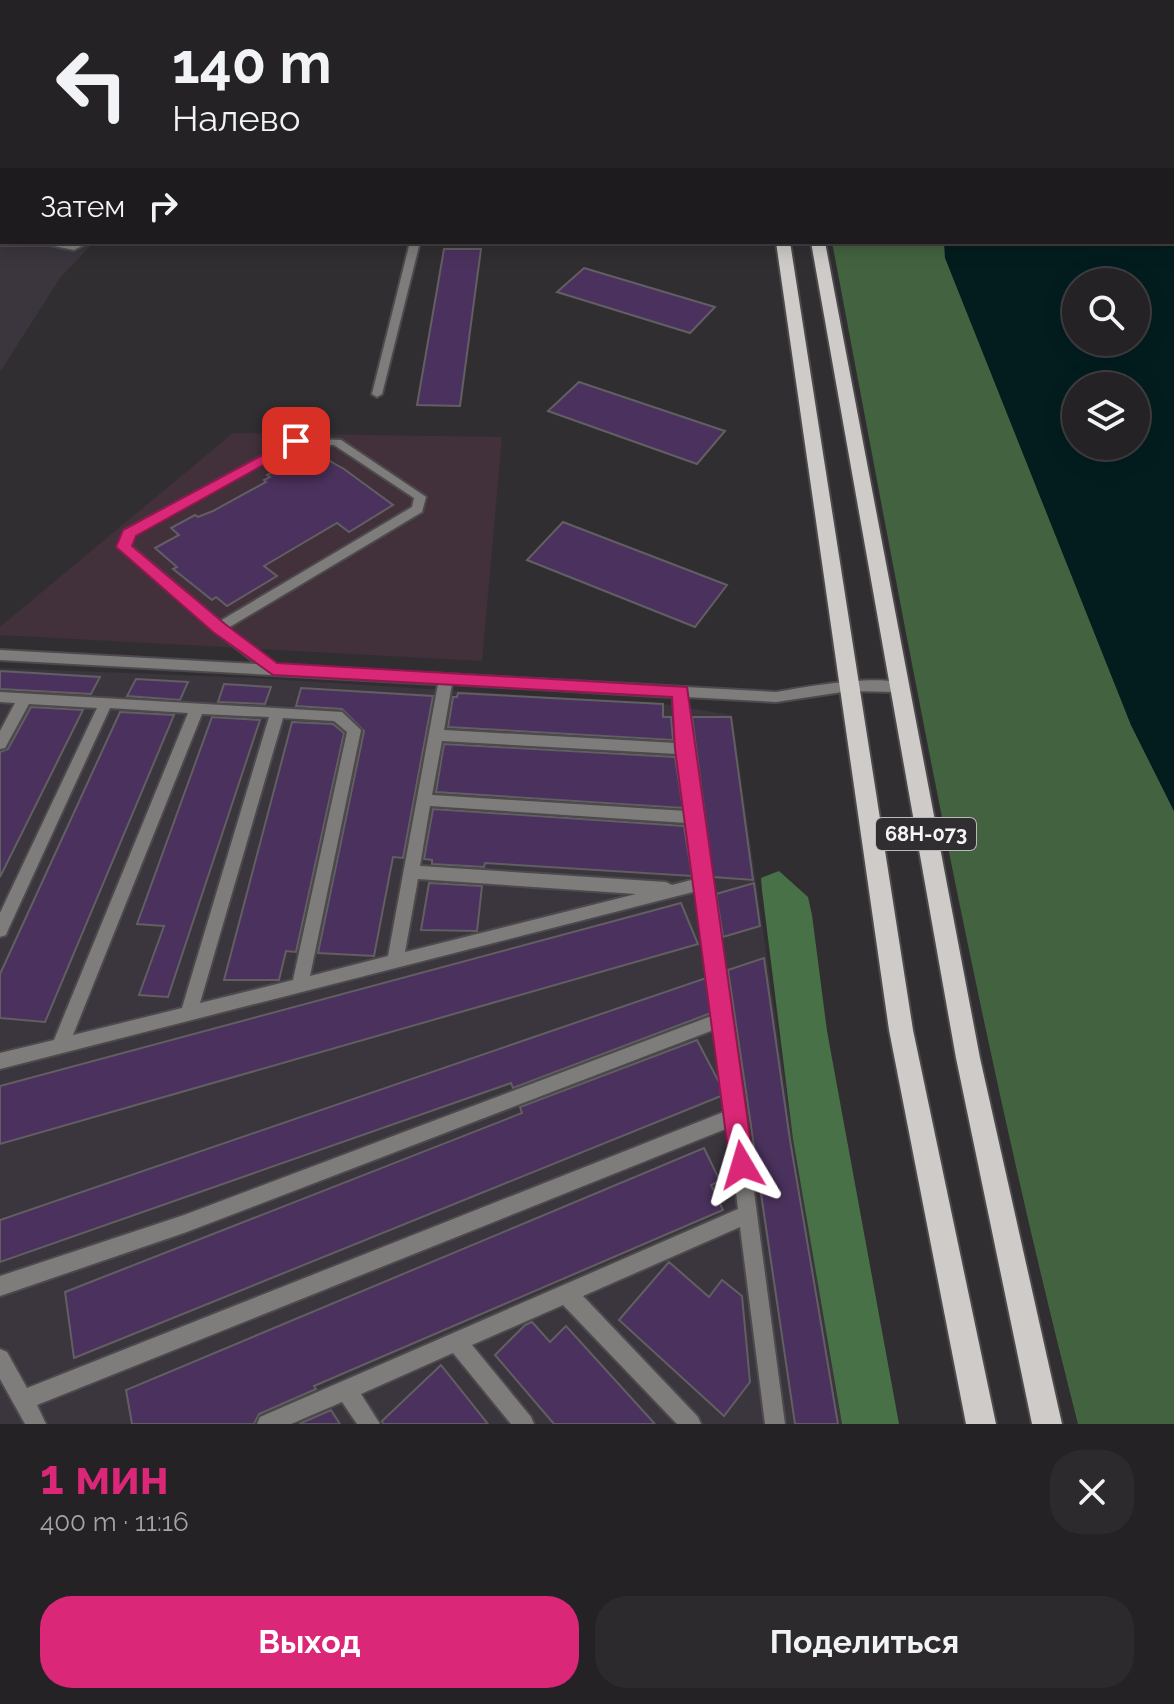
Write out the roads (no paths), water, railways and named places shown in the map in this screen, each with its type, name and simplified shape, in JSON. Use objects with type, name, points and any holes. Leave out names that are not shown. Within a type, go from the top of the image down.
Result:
[{"type":"main road","name":"68Н-073","points":[[783,244],[901,1030],[981,1424]]},
{"type":"main road","name":"68Н-073","points":[[818,244],[968,1058],[1047,1424]]},
{"type":"lane","points":[[60,244],[74,247],[81,244]]},
{"type":"lane","points":[[377,394],[414,244]]},
{"type":"lane","points":[[219,628],[418,509],[420,497],[337,442],[296,441],[129,533],[124,547],[219,628],[273,669]]},
{"type":"lane","points":[[0,655],[776,697],[849,686],[899,687]]},
{"type":"lane","points":[[395,962],[446,678]]},
{"type":"lane","points":[[680,691],[684,749],[723,1019],[775,1424]]},
{"type":"lane","points":[[0,697],[337,716],[354,730],[300,986]]},
{"type":"lane","points":[[0,744],[25,698]]},
{"type":"lane","points":[[0,930],[106,703]]},
{"type":"lane","points":[[61,1044],[197,708]]},
{"type":"lane","points":[[189,1013],[277,713]]},
{"type":"lane","points":[[436,735],[684,749]]},
{"type":"lane","points":[[424,800],[695,818]]},
{"type":"lane","points":[[411,872],[679,890]]},
{"type":"lane","points":[[0,1061],[704,883]]},
{"type":"lane","points":[[0,1286],[184,1224],[723,1019]]},
{"type":"lane","points":[[23,1400],[736,1116]]},
{"type":"lane","points":[[267,1424],[748,1214]]},
{"type":"lane","points":[[566,1293],[691,1424]]},
{"type":"lane","points":[[456,1341],[524,1424]]},
{"type":"lane","points":[[0,1359],[36,1424]]},
{"type":"lane","points":[[345,1389],[370,1424]]},
{"type":"water","points":[[944,244],[1174,244],[1174,811],[1131,725],[945,258]]}]
